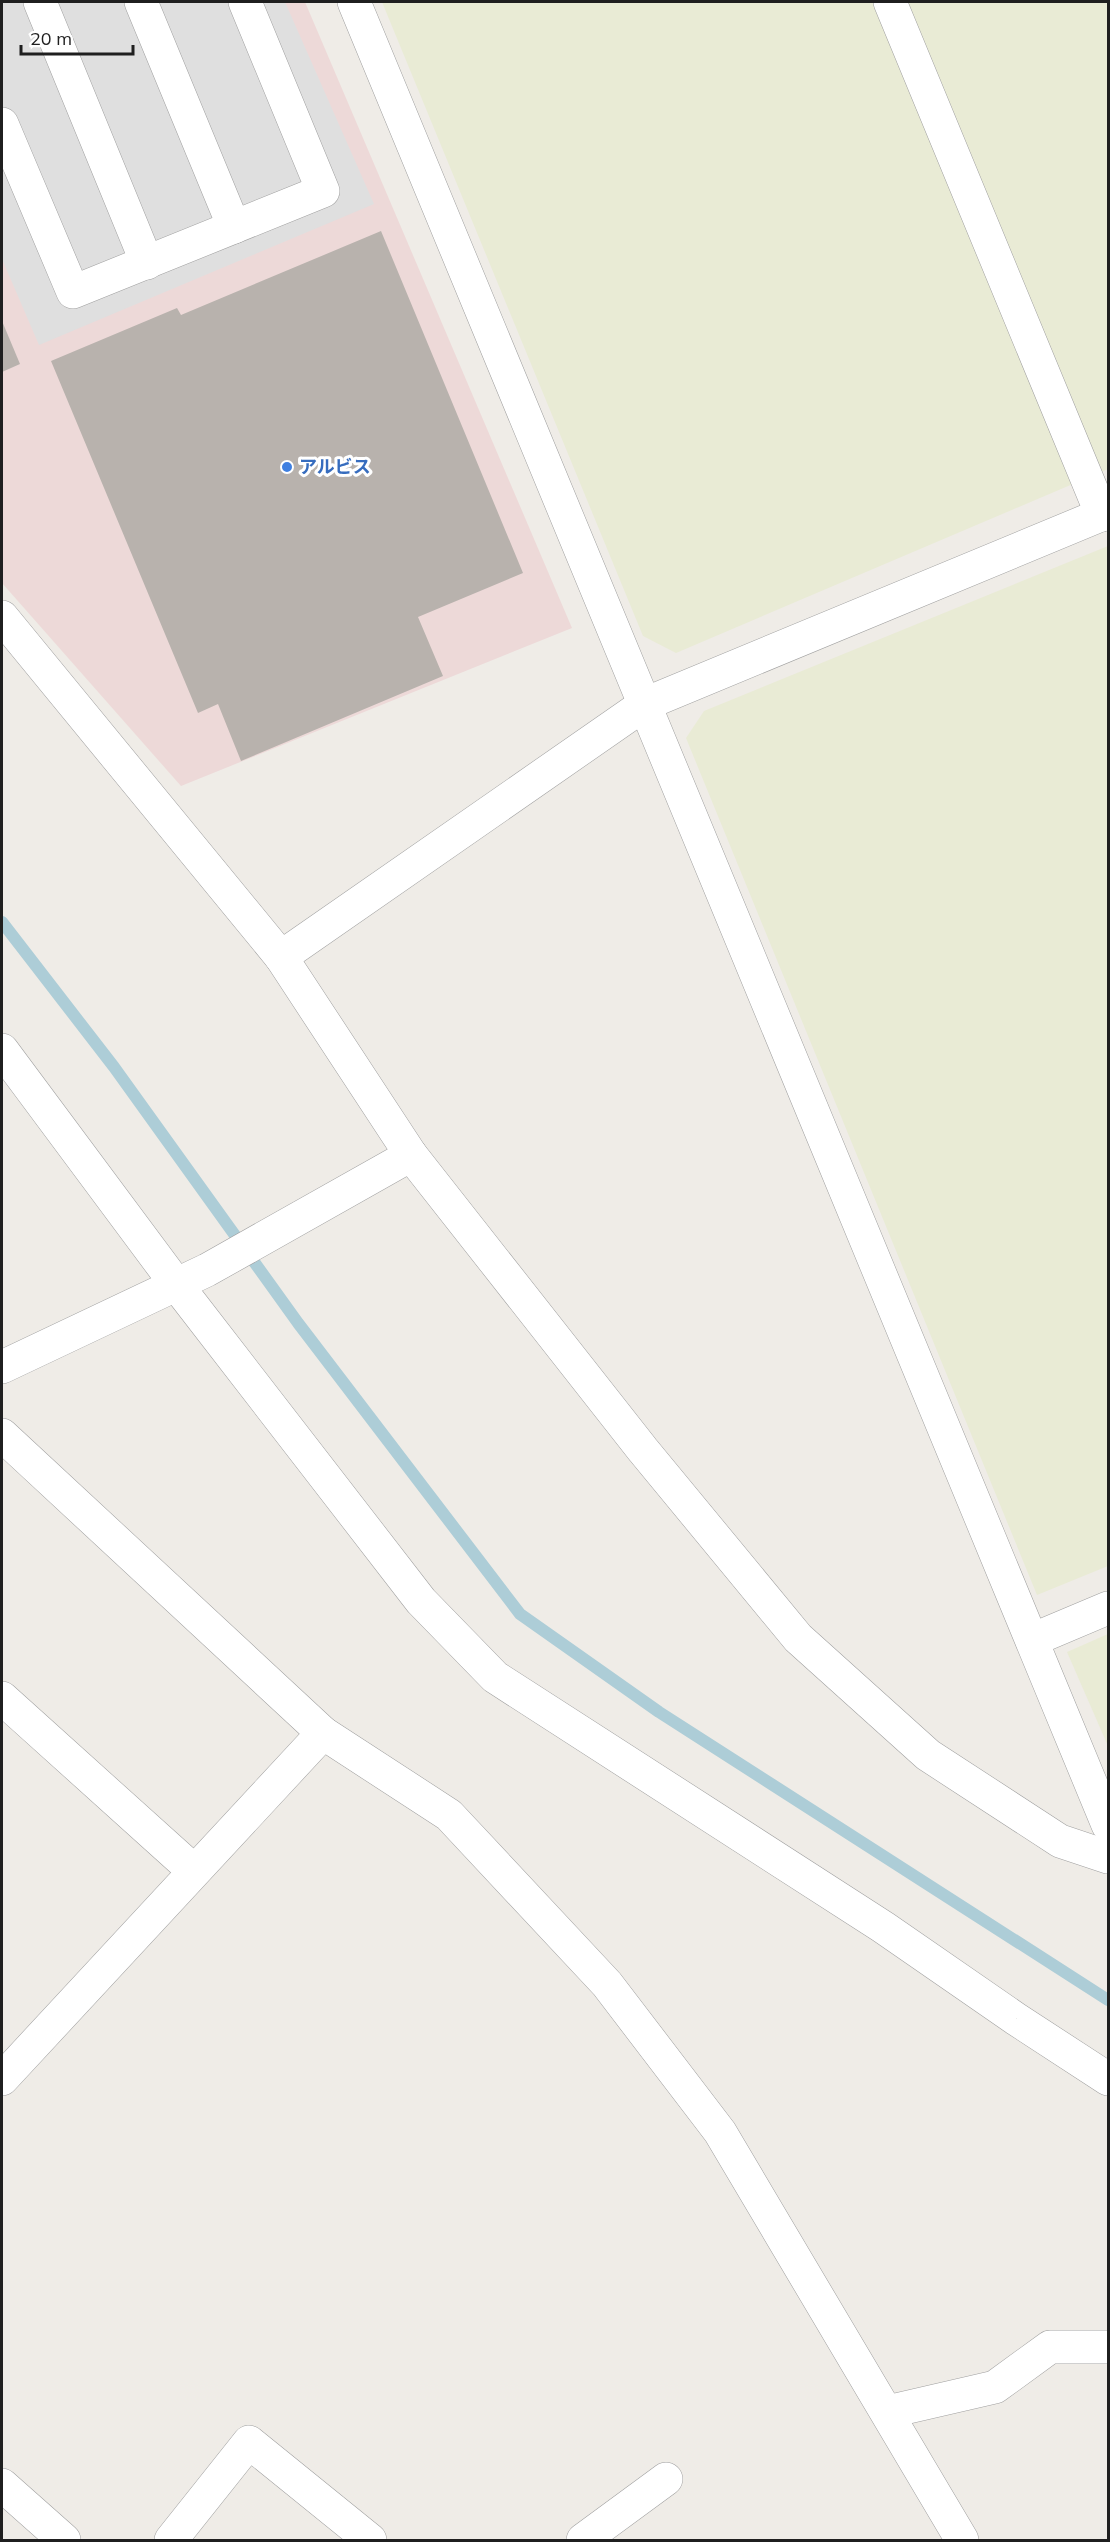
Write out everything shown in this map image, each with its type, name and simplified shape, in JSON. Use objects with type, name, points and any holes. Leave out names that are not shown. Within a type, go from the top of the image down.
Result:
[{"type":"street","points":[[40,2],[147,262]]},
{"type":"street","points":[[141,2],[234,227]]},
{"type":"street","points":[[2,124],[73,292],[323,191],[246,2]]},
{"type":"street","points":[[354,2],[1108,1825]]},
{"type":"street","points":[[281,957],[645,704],[1105,514],[890,2]]},
{"type":"street","points":[[2,617],[281,957],[411,1155],[643,1450],[798,1638],[928,1755],[1060,1841],[1108,1857]]},
{"type":"street","points":[[2,1050],[176,1284],[421,1601],[495,1677],[883,1927],[1108,2079]]},
{"type":"street","points":[[2,1366],[207,1270],[292,1220],[411,1155]]},
{"type":"street","points":[[2,1435],[323,1733],[449,1815],[608,1984],[720,2132],[962,2541]]},
{"type":"street","points":[[1032,1640],[1108,1608]]},
{"type":"street","points":[[2,1698],[194,1871]]},
{"type":"street","points":[[2,2079],[323,1733]]},
{"type":"street","points":[[887,2412],[995,2387],[1050,2347],[1108,2347]]},
{"type":"street","points":[[171,2541],[249,2442],[370,2541]]},
{"type":"street","points":[[583,2541],[666,2479]]},
{"type":"street","points":[[2,2484],[64,2541]]},
{"type":"shaded area","points":[[2,2],[305,2],[572,628],[181,786],[2,583]]},
{"type":"shaded area","points":[[2,2],[285,2],[374,204],[39,345],[2,259]]},
{"type":"green space","points":[[382,2],[1108,2],[1108,469],[676,653],[643,636]]},
{"type":"green space","points":[[1108,546],[1108,1566],[1037,1595],[686,738],[704,711]]},
{"type":"green space","points":[[1108,1634],[1108,1746],[1067,1652]]},
{"type":"building","name":"アルビス","points":[[381,231],[523,573],[418,617],[443,676],[241,761],[218,704],[198,713],[51,361],[177,308],[181,315]]},
{"type":"building","points":[[2,321],[20,364],[2,372]]},
{"type":"waterway","points":[[2,922],[114,1067],[298,1323],[520,1614],[659,1712],[1108,2000]]},
{"type":"place","name":"アルビス","points":[[287,467]]}]
